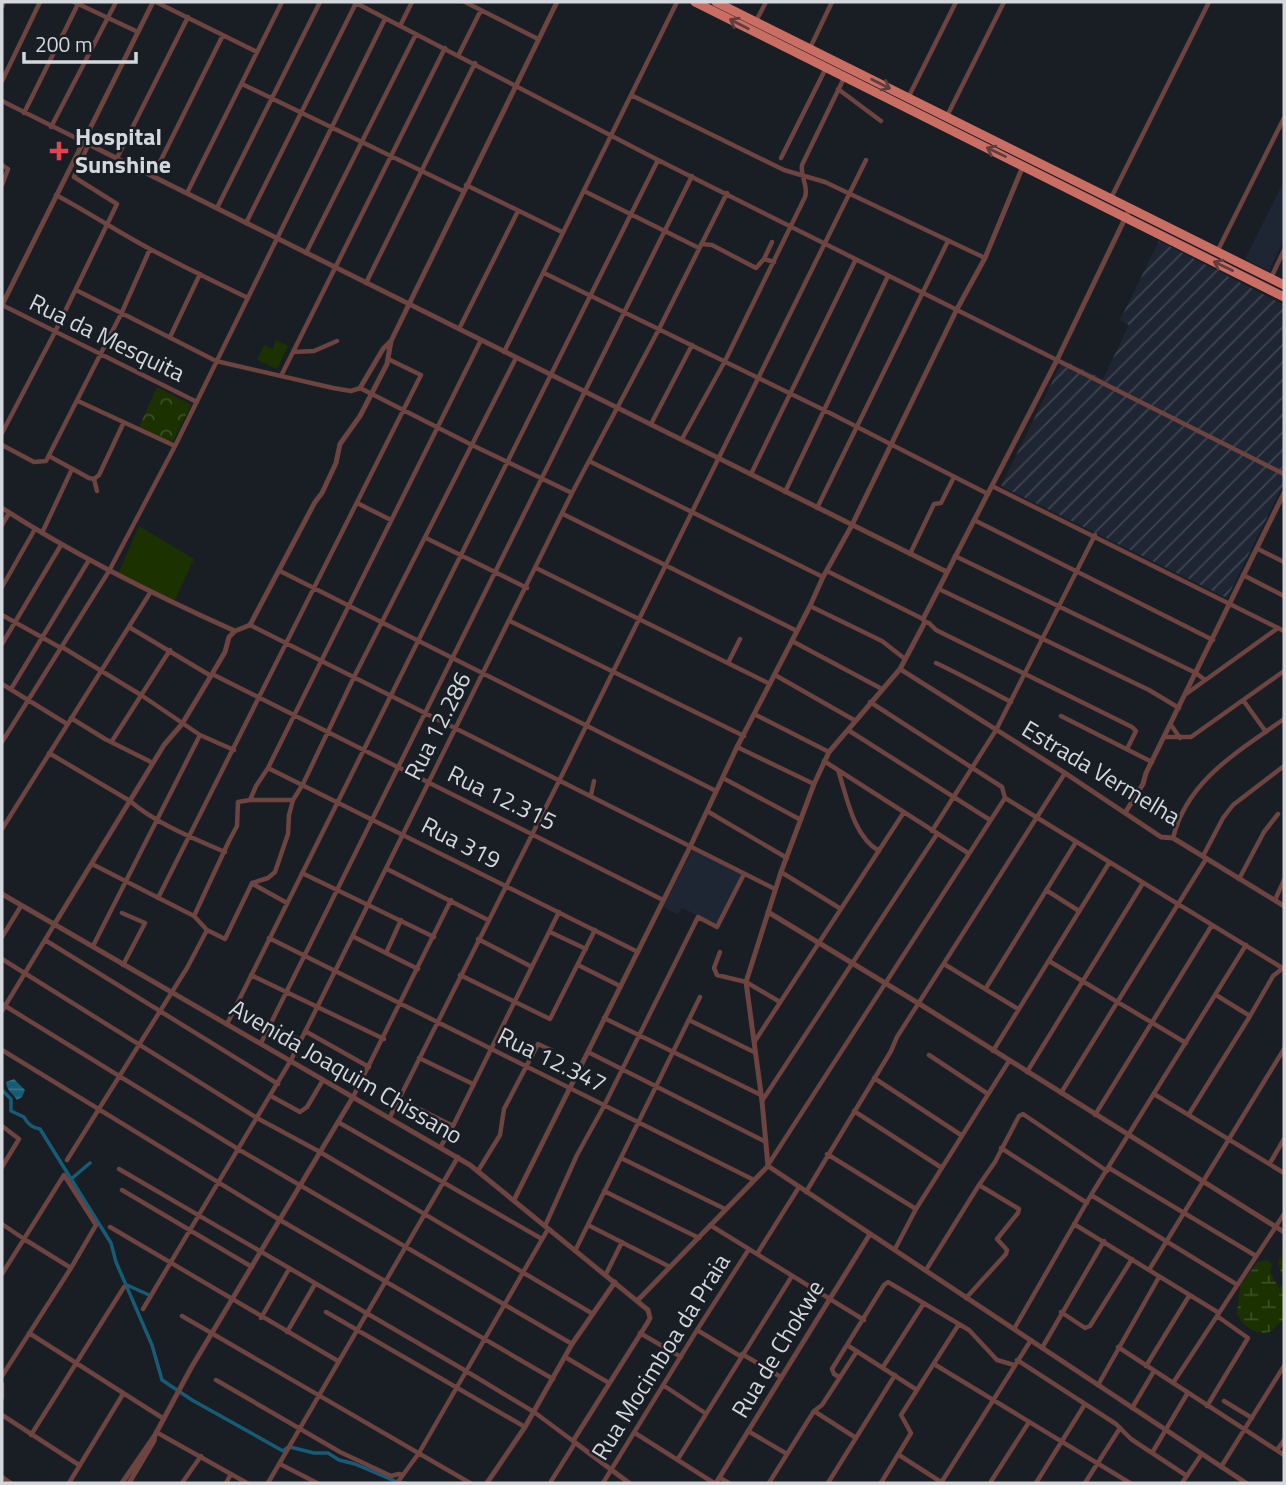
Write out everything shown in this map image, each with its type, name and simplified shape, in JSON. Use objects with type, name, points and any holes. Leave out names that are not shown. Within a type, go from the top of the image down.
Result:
[{"type":"highway","points":[[695,2],[847,72],[1023,166],[1109,203]]},
{"type":"highway","points":[[716,2],[808,53],[826,68],[847,72],[947,117],[1284,297]]},
{"type":"highway","points":[[1128,213],[1284,285]]},
{"type":"street","points":[[2,7],[4,2]]},
{"type":"street","points":[[2,81],[40,2]]},
{"type":"street","points":[[24,113],[77,2],[138,32]]},
{"type":"street","points":[[51,127],[116,2]]},
{"type":"street","points":[[2,305],[82,141],[155,2],[257,52]]},
{"type":"street","points":[[187,193],[282,2]]},
{"type":"street","points":[[217,208],[320,2]]},
{"type":"street","points":[[246,223],[355,2],[658,160],[1284,474]]},
{"type":"street","points":[[400,26],[412,2]]},
{"type":"street","points":[[465,2],[538,39]]},
{"type":"street","points":[[556,2],[407,303],[391,341],[388,359],[372,395],[340,444],[336,463],[280,571],[250,625],[235,631],[229,637],[225,652],[212,675],[182,724],[164,745],[3,1007],[300,1186],[572,1344]]},
{"type":"street","points":[[504,352],[677,2]]},
{"type":"street","points":[[756,22],[766,2]]},
{"type":"street","points":[[808,53],[832,2]]},
{"type":"street","points":[[908,98],[956,2]]},
{"type":"street","points":[[947,117],[1004,2]]},
{"type":"street","points":[[1109,203],[1209,2]]},
{"type":"street","points":[[458,54],[481,9]]},
{"type":"street","points":[[117,158],[188,17]]},
{"type":"street","points":[[2,742],[109,571],[197,402],[385,19]]},
{"type":"street","points":[[306,254],[416,34]]},
{"type":"street","points":[[153,176],[223,35]]},
{"type":"street","points":[[281,376],[445,48]]},
{"type":"street","points":[[366,283],[475,63]]},
{"type":"street","points":[[781,158],[826,68]]},
{"type":"street","points":[[682,439],[725,361],[807,194],[802,165],[847,72]]},
{"type":"street","points":[[242,84],[421,172],[563,232]]},
{"type":"street","points":[[838,89],[881,121]]},
{"type":"street","points":[[631,95],[784,170],[825,182],[985,258]]},
{"type":"street","points":[[2,101],[947,572]]},
{"type":"street","points":[[1217,252],[1284,118]]},
{"type":"street","points":[[2,433],[76,290],[117,203],[74,175],[89,143]]},
{"type":"street","points":[[227,1024],[658,160]]},
{"type":"street","points":[[390,1117],[866,160]]},
{"type":"street","points":[[2,165],[8,169],[2,185]]},
{"type":"street","points":[[514,1200],[737,747],[852,525],[957,309],[985,258],[1023,166]]},
{"type":"street","points":[[261,1043],[692,176]]},
{"type":"street","points":[[583,191],[665,232],[700,246],[712,245],[756,268],[772,242]]},
{"type":"street","name":"Rua 12.286","points":[[143,1309],[291,1060],[572,494],[727,193]]},
{"type":"street","points":[[56,195],[150,249],[248,298]]},
{"type":"street","points":[[458,329],[517,211]]},
{"type":"street","points":[[768,1166],[762,1098],[753,1049],[746,982],[775,889],[814,784],[829,752],[900,669],[947,572],[1058,360],[1128,213]]},
{"type":"street","points":[[817,508],[948,241]]},
{"type":"street","points":[[2,445],[34,462],[46,461],[122,312],[150,249]]},
{"type":"street","points":[[1270,279],[1284,250]]},
{"type":"street","points":[[764,259],[774,262]]},
{"type":"street","points":[[751,474],[856,259]]},
{"type":"street","points":[[544,273],[824,410],[988,494]]},
{"type":"street","points":[[170,337],[200,274]]},
{"type":"street","points":[[785,492],[888,276]]},
{"type":"street","points":[[76,290],[216,361],[351,391],[360,388],[383,349],[391,341]]},
{"type":"street","name":"Rua da Mesquita","points":[[2,305],[197,402]]},
{"type":"street","points":[[250,800],[481,340]]},
{"type":"street","points":[[293,352],[314,351],[337,341]]},
{"type":"street","points":[[651,424],[692,345]]},
{"type":"street","points":[[92,864],[194,916],[207,930],[225,939],[252,883],[268,878],[275,872],[288,834],[293,800],[516,358]]},
{"type":"street","points":[[158,898],[421,375],[388,359]]},
{"type":"street","points":[[360,388],[572,494]]},
{"type":"street","points":[[78,401],[175,446]]},
{"type":"street","points":[[49,456],[89,478],[94,478],[99,475],[123,424]]},
{"type":"street","points":[[590,461],[823,577]]},
{"type":"street","points":[[42,533],[72,469]]},
{"type":"street","points":[[910,554],[934,504],[942,503],[954,477]]},
{"type":"street","points":[[94,478],[97,491]]},
{"type":"street","points":[[992,486],[1284,631]]},
{"type":"street","points":[[1125,813],[1143,783],[1284,494]]},
{"type":"street","points":[[357,503],[391,520]]},
{"type":"street","points":[[2,508],[61,545],[150,593],[235,631]]},
{"type":"street","points":[[2,525],[9,513]]},
{"type":"street","points":[[563,514],[797,631]]},
{"type":"street","points":[[974,520],[1213,640]]},
{"type":"street","points":[[2,587],[35,529]]},
{"type":"street","points":[[762,1098],[853,963],[996,730],[1095,535]]},
{"type":"street","points":[[426,538],[527,588]]},
{"type":"street","points":[[2,644],[61,545]]},
{"type":"street","points":[[1258,549],[1284,562]]},
{"type":"street","points":[[956,556],[1196,673],[1205,680]]},
{"type":"street","points":[[11,689],[89,560]]},
{"type":"street","points":[[537,568],[770,684]]},
{"type":"street","points":[[280,571],[716,791]]},
{"type":"street","points":[[827,571],[1132,727],[1136,731],[1127,749]]},
{"type":"street","points":[[1244,575],[1284,596]]},
{"type":"street","points":[[939,589],[1149,690],[1180,708]]},
{"type":"street","points":[[2,829],[150,593]]},
{"type":"street","points":[[810,606],[883,641],[905,659]]},
{"type":"street","points":[[2,615],[141,695],[200,735],[234,750]]},
{"type":"street","points":[[510,621],[744,736]]},
{"type":"street","points":[[250,625],[775,889]]},
{"type":"street","name":"Rua 12.315","points":[[129,627],[212,675],[533,832],[663,900]]},
{"type":"street","points":[[1186,694],[1278,628]]},
{"type":"street","points":[[728,663],[740,639]]},
{"type":"street","points":[[792,641],[882,690]]},
{"type":"street","points":[[112,741],[170,650]]},
{"type":"street","points":[[936,663],[970,678],[978,685],[1012,702]]},
{"type":"street","name":"Estrada Vermelha","points":[[900,669],[1161,836],[1173,838],[1284,906]]},
{"type":"street","points":[[1164,737],[1191,737],[1284,671]]},
{"type":"street","points":[[775,675],[854,720]]},
{"type":"street","points":[[2,684],[67,724]]},
{"type":"street","points":[[1243,700],[1266,732]]},
{"type":"street","points":[[870,702],[1002,787],[1005,798],[1284,968],[1273,976],[1189,1114]]},
{"type":"street","points":[[754,714],[829,752]]},
{"type":"street","points":[[1061,716],[1152,762]]},
{"type":"street","points":[[71,718],[153,763]]},
{"type":"street","points":[[1173,838],[1176,824],[1188,801],[1206,779],[1220,764],[1284,719]]},
{"type":"street","points":[[1171,725],[1180,738]]},
{"type":"street","points":[[847,730],[990,820]]},
{"type":"street","points":[[93,946],[200,735]]},
{"type":"street","points":[[737,747],[814,784]]},
{"type":"street","points":[[49,753],[138,808],[225,852]]},
{"type":"street","points":[[824,761],[969,853]]},
{"type":"street","points":[[1061,1093],[1178,904],[1223,817],[1233,805],[1284,766]]},
{"type":"street","name":"Rua 319","points":[[268,768],[638,952]]},
{"type":"street","points":[[838,770],[860,832],[866,842],[879,850]]},
{"type":"street","points":[[806,1192],[918,1003],[1065,773]]},
{"type":"street","points":[[723,778],[801,820]]},
{"type":"street","points":[[591,795],[594,781]]},
{"type":"street","points":[[637,1301],[768,1166],[1005,798]]},
{"type":"street","points":[[194,916],[237,826],[238,802],[293,800]]},
{"type":"street","points":[[707,811],[787,858]]},
{"type":"street","points":[[753,1049],[780,1002],[904,812]]},
{"type":"street","points":[[1239,879],[1264,832],[1278,814]]},
{"type":"street","points":[[986,988],[1076,842]]},
{"type":"street","points":[[993,1051],[1109,863]]},
{"type":"street","points":[[387,869],[488,920]]},
{"type":"street","points":[[781,872],[841,909]]},
{"type":"street","points":[[302,873],[434,937]]},
{"type":"street","points":[[397,1483],[419,1453],[542,1239],[577,1155],[698,917],[717,927],[744,874]]},
{"type":"street","points":[[1275,900],[1284,880]]},
{"type":"street","points":[[252,883],[287,903]]},
{"type":"street","points":[[1027,1072],[1143,884]]},
{"type":"street","points":[[1046,890],[1079,911]]},
{"type":"street","name":"Avenida Joaquim Chissano","points":[[2,894],[458,1157],[637,1301],[649,1313],[650,1318],[640,1333]]},
{"type":"street","points":[[122,1483],[156,1433],[353,1097],[451,900]]},
{"type":"street","points":[[2,937],[21,905]]},
{"type":"street","points":[[441,1146],[559,912]]},
{"type":"street","points":[[768,912],[1284,1232]]},
{"type":"street","points":[[122,913],[145,923],[123,965]]},
{"type":"street","points":[[386,953],[401,920]]},
{"type":"street","points":[[1095,1115],[1212,925]]},
{"type":"street","points":[[67,1160],[140,1045],[207,930]]},
{"type":"street","points":[[460,975],[550,1019],[595,930]]},
{"type":"street","points":[[550,932],[586,949]]},
{"type":"street","points":[[353,936],[418,970]]},
{"type":"street","name":"Rua 12.347","points":[[270,938],[754,1180]]},
{"type":"street","points":[[478,939],[532,967]]},
{"type":"street","points":[[45,940],[278,1084]]},
{"type":"street","points":[[1014,1329],[1091,1195],[1246,945]]},
{"type":"street","points":[[720,951],[714,972],[746,982],[780,1002]]},
{"type":"street","points":[[2,959],[257,1118],[320,1152],[593,1314]]},
{"type":"street","points":[[1049,961],[1185,1044]]},
{"type":"street","points":[[944,964],[1018,1009]]},
{"type":"street","points":[[578,965],[620,986]]},
{"type":"street","points":[[251,975],[384,1039]]},
{"type":"street","points":[[1216,995],[1251,1016]]},
{"type":"street","points":[[575,1251],[700,996]]},
{"type":"street","points":[[236,1009],[300,1040]]},
{"type":"street","points":[[604,1018],[762,1098]]},
{"type":"street","points":[[689,1020],[753,1049]]},
{"type":"street","points":[[305,1031],[369,1066]]},
{"type":"street","points":[[478,1171],[500,1135],[504,1110],[538,1044],[551,1050]]},
{"type":"street","points":[[1149,1270],[1284,1049]]},
{"type":"street","points":[[2,1050],[280,1220],[553,1379]]},
{"type":"street","points":[[588,1052],[766,1142]]},
{"type":"street","points":[[929,1055],[988,1094]]},
{"type":"street","points":[[419,1058],[473,1084]]},
{"type":"street","points":[[895,1249],[916,1209],[1009,1061]]},
{"type":"street","points":[[874,1078],[961,1135]]},
{"type":"street","points":[[271,1096],[300,1112],[307,1107],[323,1080]]},
{"type":"street","points":[[1154,1094],[1284,1173]]},
{"type":"street","points":[[399,1098],[453,1126]]},
{"type":"street","points":[[853,1111],[942,1168]]},
{"type":"street","points":[[926,1270],[1019,1116],[1023,1114],[1108,1169],[1256,1256]]},
{"type":"street","points":[[338,1122],[542,1239]]},
{"type":"street","points":[[2,1126],[19,1139],[2,1167]]},
{"type":"street","points":[[1269,1163],[1284,1139]]},
{"type":"street","points":[[1001,1149],[1087,1203]]},
{"type":"street","points":[[827,1154],[916,1209]]},
{"type":"street","points":[[268,1483],[458,1157]]},
{"type":"street","points":[[621,1157],[724,1209]]},
{"type":"street","points":[[768,1166],[1242,1482]]},
{"type":"street","points":[[118,1169],[534,1412],[629,1483]]},
{"type":"street","points":[[2,1274],[64,1175],[96,1226],[29,1333],[4,1365],[2,1376]]},
{"type":"street","points":[[966,1298],[1006,1254],[1007,1250],[998,1241],[998,1236],[1019,1211],[979,1185]]},
{"type":"street","points":[[757,1254],[799,1187]]},
{"type":"street","points":[[122,1190],[252,1267]]},
{"type":"street","points":[[604,1191],[699,1238]]},
{"type":"street","points":[[1091,1195],[1237,1284]]},
{"type":"street","points":[[1172,1383],[1284,1214]]},
{"type":"street","points":[[2,1224],[71,1268]]},
{"type":"street","points":[[1074,1224],[1218,1314],[1248,1338],[1207,1406]]},
{"type":"street","points":[[710,1225],[864,1320]]},
{"type":"street","points":[[588,1226],[670,1267]]},
{"type":"street","points":[[110,1227],[338,1362]]},
{"type":"street","name":"Rua de Chokwe","points":[[717,1481],[870,1234]]},
{"type":"street","points":[[1042,1348],[1104,1241]]},
{"type":"street","points":[[606,1274],[622,1242]]},
{"type":"street","name":"Rua Mocimboa da Praia","points":[[603,1483],[749,1249]]},
{"type":"street","points":[[1061,1312],[1085,1328],[1090,1326],[1132,1259]]},
{"type":"street","points":[[261,1318],[289,1269]]},
{"type":"street","points":[[678,1459],[792,1276]]},
{"type":"street","points":[[1098,1385],[1159,1277]]},
{"type":"street","points":[[487,1483],[525,1427],[572,1344],[615,1282]]},
{"type":"street","points":[[839,1377],[832,1369],[888,1282],[978,1337],[997,1360],[1016,1362],[1085,1404],[1187,1476]]},
{"type":"street","points":[[287,1332],[315,1284]]},
{"type":"street","points":[[31,1435],[124,1287]]},
{"type":"street","points":[[1146,1366],[1189,1296]]},
{"type":"street","points":[[883,1367],[924,1303]]},
{"type":"street","points":[[326,1312],[525,1427]]},
{"type":"street","points":[[182,1316],[470,1483]]},
{"type":"street","points":[[881,1483],[912,1430],[901,1415],[959,1324]]},
{"type":"street","points":[[696,1330],[781,1377]]},
{"type":"street","points":[[29,1333],[164,1419]]},
{"type":"street","points":[[550,1483],[640,1333],[681,1357]]},
{"type":"street","points":[[899,1455],[941,1483],[1031,1340]]},
{"type":"street","points":[[847,1345],[917,1390]]},
{"type":"street","points":[[1118,1347],[1284,1455]]},
{"type":"street","points":[[769,1483],[814,1411],[822,1405],[857,1351]]},
{"type":"street","points":[[565,1357],[609,1383]]},
{"type":"street","points":[[934,1364],[1129,1483]]},
{"type":"street","points":[[1221,1467],[1284,1367]]},
{"type":"street","points":[[1132,1408],[1154,1371]]},
{"type":"street","points":[[828,1483],[895,1375]]},
{"type":"street","points":[[216,1380],[340,1452],[380,1472],[391,1476],[402,1475]]},
{"type":"street","points":[[2,1384],[2,1398]]},
{"type":"street","points":[[663,1385],[705,1413]]},
{"type":"street","points":[[69,1483],[123,1394]]},
{"type":"street","points":[[1152,1452],[1188,1394]]},
{"type":"street","points":[[1224,1401],[1252,1418]]},
{"type":"street","points":[[1036,1483],[1085,1404]]},
{"type":"street","points":[[814,1411],[856,1438]]},
{"type":"street","points":[[2,1415],[79,1465]]},
{"type":"street","points":[[990,1483],[1030,1422]]},
{"type":"street","points":[[1085,1483],[1120,1428]]},
{"type":"street","points":[[748,1431],[787,1454]]},
{"type":"street","points":[[156,1433],[247,1483]]},
{"type":"street","points":[[129,1483],[156,1433]]},
{"type":"street","points":[[635,1433],[717,1481],[729,1483]]},
{"type":"street","points":[[1278,1450],[1284,1440]]},
{"type":"street","points":[[1182,1483],[1201,1455]]},
{"type":"street","points":[[182,1483],[201,1456]]},
{"type":"street","points":[[280,1464],[317,1483]]},
{"type":"street","points":[[226,1483],[232,1474]]},
{"type":"street","points":[[2,1477],[9,1483]]},
{"type":"shaded area","points":[[1284,181],[1284,240],[1269,271],[1245,259]]},
{"type":"shaded area","points":[[1159,241],[1284,305],[1284,483],[1227,598],[1001,486],[1063,360],[1103,379],[1129,325],[1120,320]]},
{"type":"shaded area","points":[[693,849],[742,875],[717,925],[682,908],[678,915],[663,907]]},
{"type":"green space","points":[[276,340],[288,346],[277,369],[257,360],[264,345],[272,349]]},
{"type":"green space","points":[[157,387],[191,405],[172,443],[139,427]]},
{"type":"green space","points":[[139,526],[194,559],[174,602],[118,574]]},
{"type":"green space","points":[[1284,1253],[1284,1283],[1278,1261]]},
{"type":"green space","points":[[1267,1260],[1272,1264],[1270,1272],[1279,1288],[1284,1283],[1284,1319],[1266,1333],[1256,1332],[1247,1326],[1237,1314],[1240,1285],[1258,1262]]},
{"type":"water","points":[[14,1079],[25,1090],[17,1100],[6,1082]]},
{"type":"waterway","points":[[2,1090],[11,1099],[11,1111],[40,1129],[111,1243],[116,1262],[152,1345],[162,1380],[283,1451],[287,1448]]},
{"type":"waterway","points":[[70,1180],[90,1163]]},
{"type":"waterway","points":[[127,1285],[149,1295]]},
{"type":"waterway","points":[[290,1447],[314,1453],[328,1453],[339,1460],[405,1483]]},
{"type":"place","name":"Hospital Sunshine","points":[[59,151]]}]
